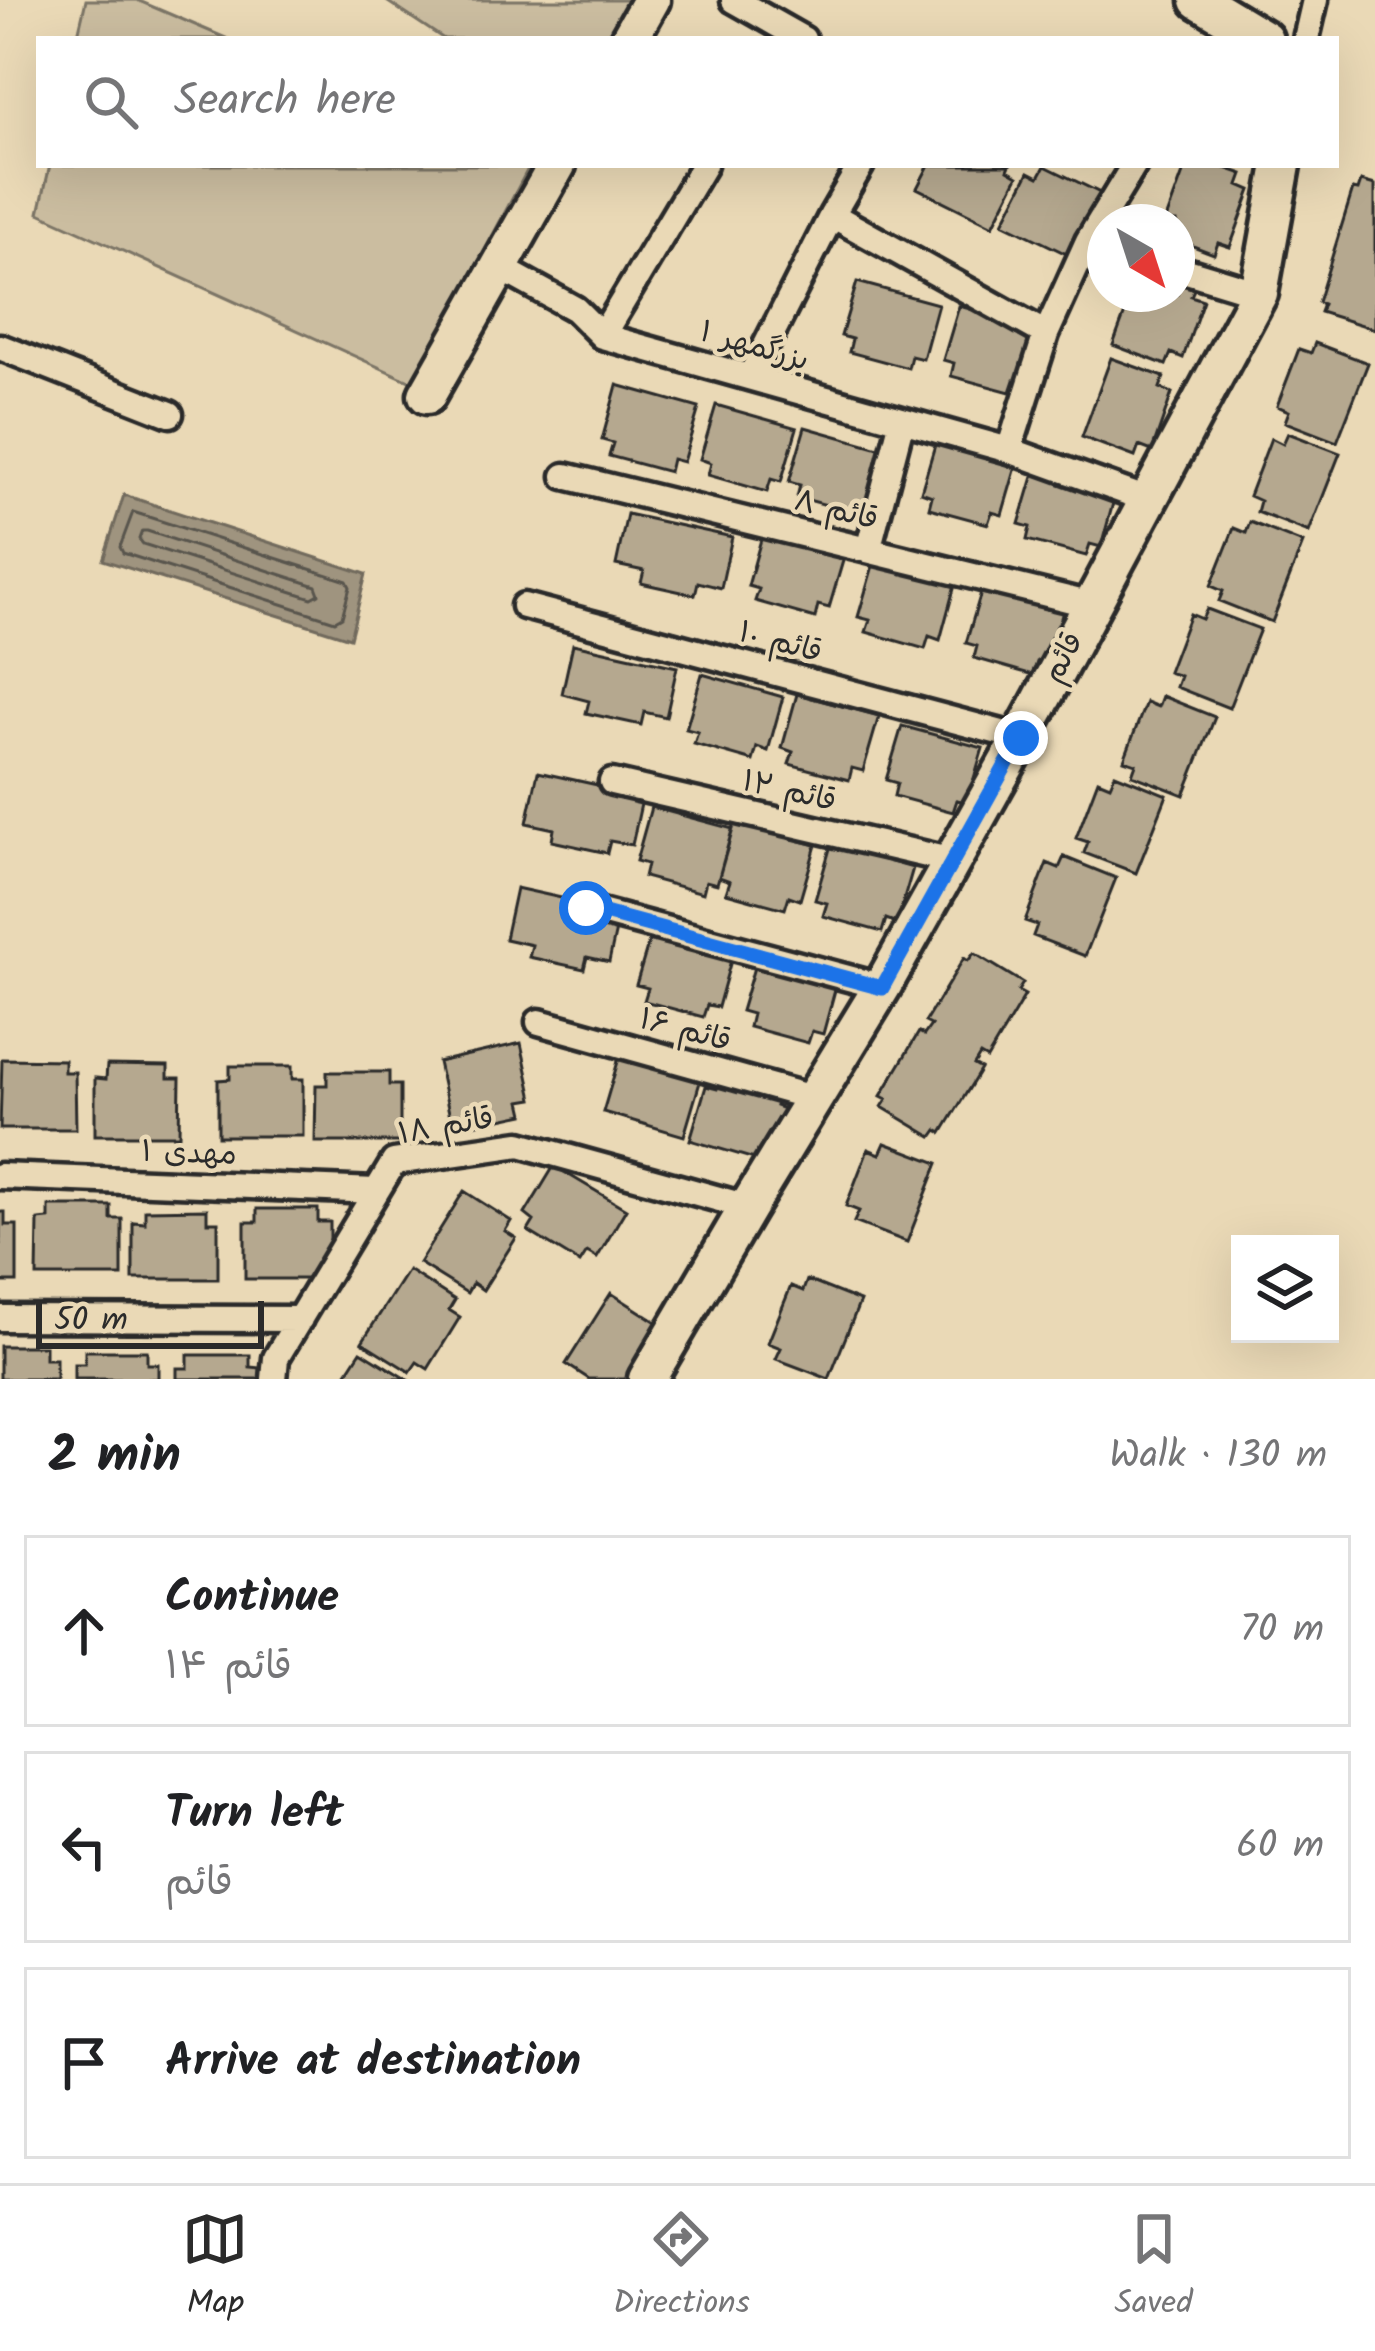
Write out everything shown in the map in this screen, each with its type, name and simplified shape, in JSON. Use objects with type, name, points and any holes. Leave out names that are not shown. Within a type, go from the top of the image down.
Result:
[{"type":"street","points":[[630,36],[651,0]]},
{"type":"street","points":[[734,0],[797,36]]},
{"type":"street","points":[[1307,36],[1315,0]]},
{"type":"street","points":[[1212,18],[1257,36]]},
{"type":"street","points":[[427,394],[555,168]]},
{"type":"street","points":[[602,336],[702,168]]},
{"type":"street","points":[[750,377],[859,168]]},
{"type":"street","points":[[1115,204],[1133,168]]},
{"type":"street","name":"قائم","points":[[647,1379],[882,988],[1259,293],[1281,168]]},
{"type":"street","points":[[832,214],[1046,334]]},
{"type":"street","points":[[1009,450],[1046,334],[1087,259]]},
{"type":"street","name":"بزرگمهر ۱","points":[[499,268],[575,309],[602,336],[1009,450],[1148,500]]},
{"type":"street","points":[[1195,273],[1259,293]]},
{"type":"street","points":[[0,347],[170,414]]},
{"type":"street","points":[[868,550],[902,420]]},
{"type":"street","name":"قائم ۸","points":[[565,476],[1092,604]]},
{"type":"street","name":"قائم ۱۰","points":[[524,605],[1021,738]]},
{"type":"street","name":"قائم ۱۲","points":[[612,782],[952,861]]},
{"type":"street","points":[[586,908],[882,988]]},
{"type":"street","name":"قائم ۱۶","points":[[539,1022],[816,1099]]},
{"type":"street","name":"قائم ۱۸","points":[[274,1379],[276,1358],[394,1162],[520,1144],[748,1207]]},
{"type":"street","name":"مهدی ۱","points":[[0,1176],[376,1191]]},
{"type":"street","points":[[0,1318],[299,1318]]},
{"type":"shaded area","points":[[86,0],[137,0],[221,36],[78,36]]},
{"type":"shaded area","points":[[385,0],[633,0],[613,36],[439,36]]},
{"type":"shaded area","points":[[49,168],[528,168],[414,383],[39,213]]},
{"type":"water","points":[[124,495],[366,574],[350,638],[103,560]]},
{"type":"building","points":[[927,168],[1009,168],[1018,176],[993,226],[917,188]]},
{"type":"building","points":[[1049,168],[1100,193],[1094,204],[1087,204],[1087,244],[1079,260],[1003,223],[1029,172],[1039,177]]},
{"type":"building","points":[[1185,168],[1226,168],[1243,174],[1239,185],[1251,190],[1230,247],[1218,243],[1214,254],[1195,247],[1195,204],[1172,204]]},
{"type":"building","points":[[1361,181],[1375,185],[1375,329],[1320,312],[1323,304],[1318,302],[1353,189],[1358,190]]},
{"type":"building","points":[[857,282],[938,304],[923,359],[911,356],[908,368],[849,352],[852,339],[841,336]]},
{"type":"building","points":[[1195,297],[1203,300],[1183,358],[1171,353],[1166,365],[1113,345],[1125,312],[1195,312]]},
{"type":"building","points":[[959,306],[1040,328],[1024,383],[1014,380],[1010,392],[951,376],[954,363],[943,360]]},
{"type":"building","points":[[1315,343],[1368,363],[1337,442],[1285,422],[1289,411],[1277,406],[1299,349],[1311,353]]},
{"type":"building","points":[[1111,358],[1164,377],[1160,388],[1172,393],[1152,451],[1139,446],[1135,457],[1082,437]]},
{"type":"building","points":[[617,385],[699,408],[683,462],[672,459],[669,472],[609,456],[613,443],[602,440]]},
{"type":"building","points":[[716,405],[797,428],[781,482],[771,479],[767,492],[708,475],[711,463],[700,459]]},
{"type":"building","points":[[805,427],[886,450],[871,504],[860,501],[856,513],[797,497],[800,485],[789,482]]},
{"type":"building","points":[[1288,433],[1340,453],[1309,532],[1257,512],[1260,501],[1249,496],[1271,438],[1283,444]]},
{"type":"building","points":[[937,438],[1018,460],[1002,515],[992,512],[988,524],[929,508],[932,496],[921,492]]},
{"type":"building","points":[[1035,470],[1116,492],[1101,547],[1090,544],[1086,556],[1027,540],[1030,527],[1019,524]]},
{"type":"building","points":[[627,514],[732,537],[721,588],[698,582],[695,595],[641,583],[644,571],[616,565]]},
{"type":"building","points":[[1250,522],[1303,543],[1272,622],[1219,601],[1223,591],[1211,586],[1234,528],[1246,533]]},
{"type":"building","points":[[763,532],[845,554],[829,608],[818,605],[815,618],[755,601],[759,589],[748,586]]},
{"type":"building","points":[[874,562],[955,585],[940,640],[929,636],[925,649],[866,632],[870,620],[858,617]]},
{"type":"building","points":[[982,589],[1063,611],[1048,665],[1037,662],[1033,675],[974,658],[977,646],[966,643]]},
{"type":"building","points":[[1207,609],[1260,629],[1229,708],[1176,687],[1180,676],[1168,672],[1190,614],[1202,619]]},
{"type":"building","points":[[573,644],[677,667],[666,717],[644,712],[641,725],[586,713],[589,701],[562,694]]},
{"type":"building","points":[[702,674],[783,697],[768,751],[757,747],[753,761],[694,744],[698,732],[686,729]]},
{"type":"building","points":[[797,694],[879,716],[863,771],[852,768],[849,780],[789,764],[793,752],[782,748]]},
{"type":"building","points":[[1162,696],[1215,717],[1184,795],[1132,775],[1136,764],[1124,760],[1146,702],[1158,707]]},
{"type":"building","points":[[902,726],[983,748],[967,802],[957,800],[953,812],[894,796],[897,783],[886,780]]},
{"type":"building","points":[[538,772],[643,795],[632,845],[610,841],[607,853],[552,841],[554,829],[527,823]]},
{"type":"building","points":[[1115,774],[1167,795],[1136,873],[1084,853],[1088,842],[1076,838],[1098,780],[1110,785]]},
{"type":"building","points":[[651,807],[733,829],[717,884],[706,881],[703,893],[644,877],[647,864],[636,861]]},
{"type":"building","points":[[734,823],[816,845],[800,900],[789,896],[785,909],[726,893],[730,881],[719,877]]},
{"type":"building","points":[[831,845],[913,868],[897,923],[886,919],[882,932],[823,916],[827,903],[815,900]]},
{"type":"building","points":[[1064,857],[1116,878],[1085,956],[1033,936],[1037,925],[1025,921],[1047,863],[1059,868]]},
{"type":"building","points":[[516,888],[620,911],[609,962],[587,957],[584,969],[529,957],[532,945],[505,939]]},
{"type":"building","points":[[652,931],[733,953],[718,1007],[707,1005],[703,1017],[644,1001],[648,988],[636,985]]},
{"type":"building","points":[[974,953],[1023,983],[1018,991],[1025,995],[987,1059],[980,1055],[974,1065],[981,1069],[942,1133],[937,1130],[932,1137],[882,1107],[887,1099],[881,1096],[919,1032],[924,1035],[931,1025],[925,1022],[964,958],[968,961]]},
{"type":"building","points":[[757,957],[838,979],[823,1034],[812,1031],[808,1043],[749,1027],[752,1014],[741,1011]]},
{"type":"building","points":[[521,1043],[533,1099],[521,1101],[524,1114],[464,1127],[462,1115],[450,1117],[438,1062]]},
{"type":"building","points":[[634,1049],[693,1066],[689,1078],[700,1082],[684,1136],[603,1112],[619,1058],[630,1061]]},
{"type":"building","points":[[2,1059],[64,1060],[64,1072],[75,1072],[76,1129],[0,1129]]},
{"type":"building","points":[[107,1065],[168,1066],[168,1078],[180,1078],[179,1135],[95,1135],[95,1078],[106,1079]]},
{"type":"building","points":[[230,1066],[292,1066],[292,1079],[303,1079],[303,1136],[218,1136],[218,1080],[230,1079]]},
{"type":"building","points":[[327,1072],[389,1072],[389,1085],[400,1085],[400,1142],[315,1142],[316,1085],[327,1085]]},
{"type":"building","points":[[721,1076],[780,1094],[776,1106],[787,1110],[771,1164],[690,1140],[706,1086],[717,1089]]},
{"type":"building","points":[[885,1143],[938,1163],[907,1242],[854,1222],[859,1211],[846,1206],[868,1149],[880,1154]]},
{"type":"building","points":[[554,1166],[626,1209],[597,1258],[587,1252],[580,1263],[528,1231],[534,1221],[525,1214]]},
{"type":"building","points":[[464,1191],[511,1221],[505,1231],[516,1238],[483,1290],[473,1283],[467,1293],[419,1263]]},
{"type":"building","points":[[49,1206],[111,1206],[111,1219],[122,1219],[122,1276],[37,1276],[38,1220],[49,1219]]},
{"type":"building","points":[[207,1209],[207,1222],[218,1222],[218,1279],[133,1279],[133,1222],[145,1223],[145,1210]]},
{"type":"building","points":[[257,1209],[318,1209],[318,1222],[330,1222],[330,1279],[245,1279],[245,1222],[257,1222]]},
{"type":"building","points":[[0,1212],[5,1212],[5,1225],[17,1225],[17,1282],[0,1282]]},
{"type":"building","points":[[408,1270],[455,1300],[449,1310],[460,1317],[428,1369],[417,1362],[410,1372],[362,1342]]},
{"type":"building","points":[[807,1280],[860,1301],[829,1379],[776,1359],[781,1348],[768,1343],[791,1286],[803,1291]]},
{"type":"building","points":[[611,1293],[658,1323],[652,1333],[663,1339],[638,1379],[589,1379],[566,1364]]},
{"type":"building","points":[[0,1346],[45,1346],[45,1359],[56,1359],[56,1379],[0,1379]]},
{"type":"building","points":[[85,1351],[147,1351],[147,1364],[158,1364],[158,1379],[74,1379],[74,1364],[85,1364]]},
{"type":"building","points":[[361,1351],[406,1379],[343,1379]]},
{"type":"building","points":[[188,1355],[250,1355],[250,1367],[261,1368],[261,1379],[177,1379],[177,1368],[188,1368]]},
{"type":"route","points":[[586,908],[882,988],[1021,738]]}]
